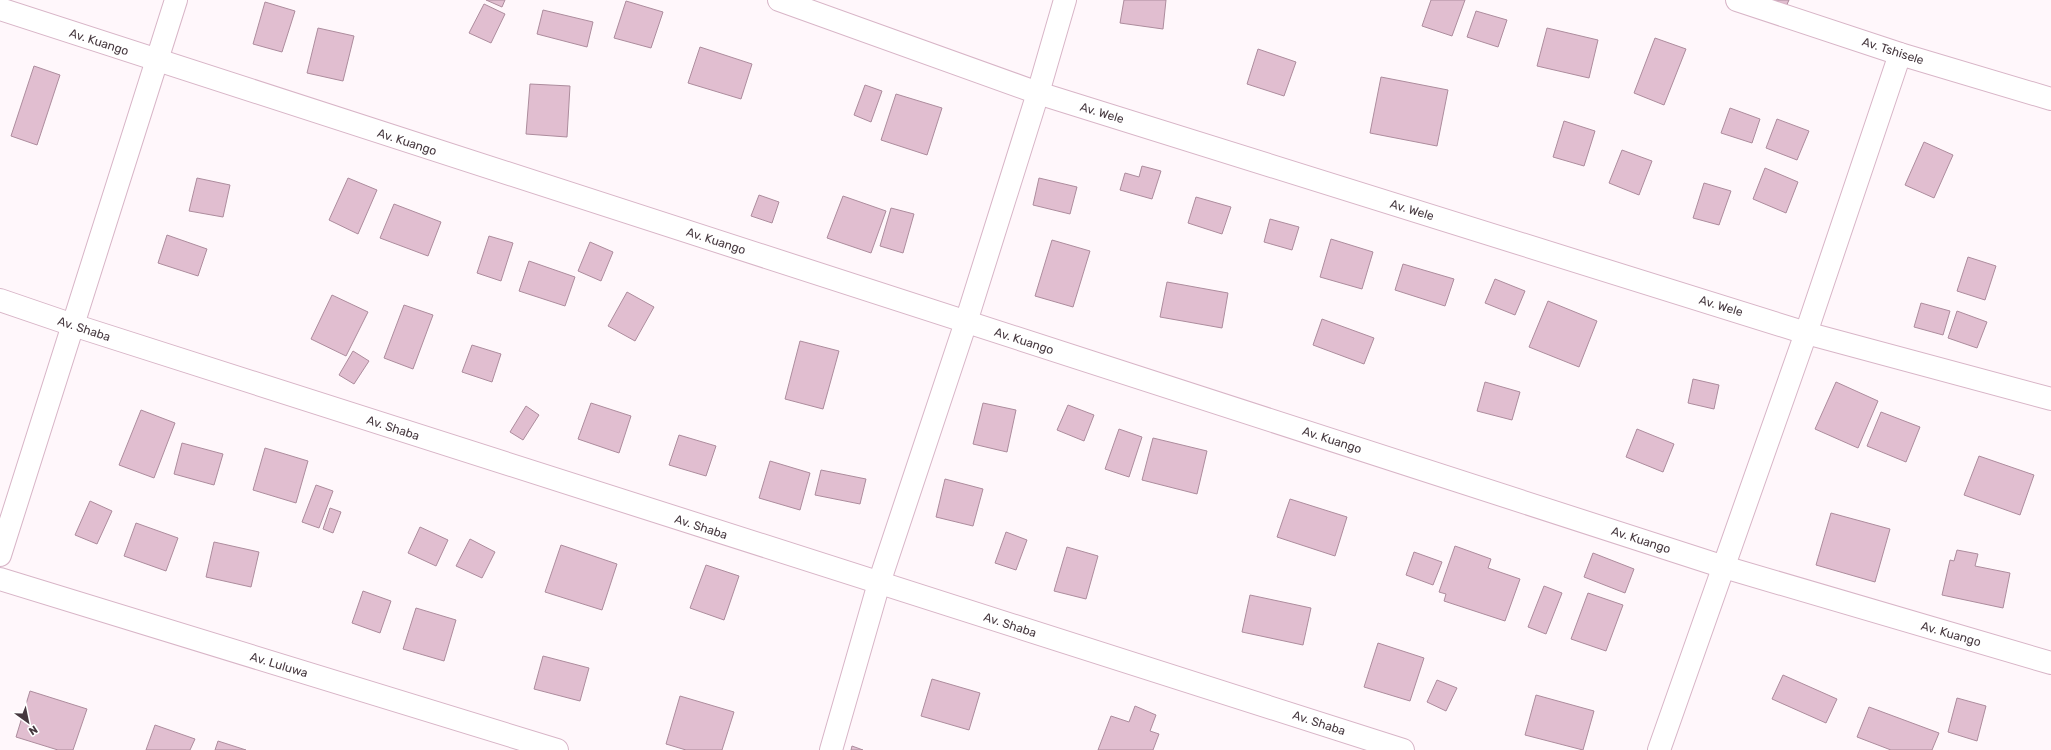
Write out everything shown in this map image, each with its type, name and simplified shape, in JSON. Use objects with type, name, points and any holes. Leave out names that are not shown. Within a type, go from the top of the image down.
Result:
[{"type":"street","points":[[0,555],[176,0]]},
{"type":"street","name":"Av. Wele","points":[[779,0],[1038,93],[1806,333],[2051,399]]},
{"type":"street","points":[[831,750],[879,584],[966,322],[1038,93],[1065,0]]},
{"type":"street","name":"Av. Tshisele","points":[[1737,0],[1900,54],[2051,99]]},
{"type":"street","name":"Av. Kuango","points":[[0,9],[1724,567],[2051,663]]},
{"type":"street","points":[[1659,750],[1806,333],[1900,54]]},
{"type":"street","name":"Av. Shaba","points":[[0,300],[72,325],[879,584],[1403,750]]},
{"type":"street","name":"Av. Luluwa","points":[[0,580],[557,750]]},
{"type":"building","points":[[486,0],[505,0],[502,7]]},
{"type":"building","points":[[1124,0],[1166,0],[1163,29],[1120,23]]},
{"type":"building","points":[[1431,0],[1465,0],[1452,36],[1422,26]]},
{"type":"building","points":[[1756,0],[1789,0],[1784,11]]},
{"type":"building","points":[[626,1],[663,12],[651,48],[614,38]]},
{"type":"building","points":[[265,2],[295,11],[282,52],[253,44]]},
{"type":"building","points":[[484,4],[505,14],[491,43],[469,33]]},
{"type":"building","points":[[543,10],[593,22],[587,47],[537,34]]},
{"type":"building","points":[[1476,11],[1507,20],[1498,47],[1467,37]]},
{"type":"building","points":[[318,28],[354,36],[343,81],[307,73]]},
{"type":"building","points":[[1547,28],[1598,40],[1589,78],[1537,66]]},
{"type":"building","points":[[1655,38],[1686,49],[1664,105],[1634,93]]},
{"type":"building","points":[[700,47],[752,64],[741,99],[688,83]]},
{"type":"building","points":[[1258,49],[1296,62],[1284,96],[1247,84]]},
{"type":"building","points":[[34,66],[60,75],[37,145],[11,136]]},
{"type":"building","points":[[1381,77],[1448,90],[1437,146],[1370,133]]},
{"type":"building","points":[[530,84],[570,86],[567,137],[526,134]]},
{"type":"building","points":[[865,85],[882,91],[871,122],[854,115]]},
{"type":"building","points":[[896,94],[942,108],[927,155],[881,140]]},
{"type":"building","points":[[1730,108],[1760,119],[1752,143],[1721,133]]},
{"type":"building","points":[[1777,119],[1809,131],[1797,160],[1766,148]]},
{"type":"building","points":[[1564,121],[1595,131],[1584,166],[1553,157]]},
{"type":"building","points":[[1924,142],[1953,155],[1934,198],[1905,185]]},
{"type":"building","points":[[1622,150],[1652,161],[1639,195],[1609,183]]},
{"type":"building","points":[[1142,166],[1161,171],[1152,199],[1120,190],[1125,173],[1139,177]]},
{"type":"building","points":[[1765,168],[1798,182],[1786,213],[1753,199]]},
{"type":"building","points":[[197,178],[230,185],[223,217],[189,211]]},
{"type":"building","points":[[348,178],[377,190],[358,234],[329,220]]},
{"type":"building","points":[[1039,178],[1077,187],[1070,214],[1033,205]]},
{"type":"building","points":[[1704,183],[1731,191],[1719,225],[1693,218]]},
{"type":"building","points":[[759,195],[779,202],[772,223],[751,216]]},
{"type":"building","points":[[843,196],[886,211],[871,253],[827,238]]},
{"type":"building","points":[[1196,197],[1231,207],[1222,234],[1188,223]]},
{"type":"building","points":[[394,204],[441,222],[428,256],[380,238]]},
{"type":"building","points":[[891,208],[914,214],[903,253],[880,246]]},
{"type":"building","points":[[1270,219],[1299,227],[1292,250],[1264,242]]},
{"type":"building","points":[[167,235],[207,249],[198,276],[158,263]]},
{"type":"building","points":[[489,236],[513,243],[501,281],[477,273]]},
{"type":"building","points":[[1331,239],[1373,252],[1362,289],[1320,277]]},
{"type":"building","points":[[1052,240],[1090,251],[1073,307],[1035,296]]},
{"type":"building","points":[[590,242],[613,252],[601,281],[578,271]]},
{"type":"building","points":[[1968,257],[1996,266],[1985,300],[1957,291]]},
{"type":"building","points":[[529,261],[575,277],[565,306],[519,291]]},
{"type":"building","points":[[1403,264],[1454,279],[1445,306],[1395,290]]},
{"type":"building","points":[[1495,279],[1525,291],[1515,315],[1485,303]]},
{"type":"building","points":[[1167,282],[1228,293],[1222,328],[1160,317]]},
{"type":"building","points":[[627,292],[654,307],[635,341],[608,326]]},
{"type":"building","points":[[332,295],[368,312],[346,356],[311,339]]},
{"type":"building","points":[[1548,301],[1597,321],[1579,367],[1529,347]]},
{"type":"building","points":[[1921,303],[1950,311],[1943,335],[1914,327]]},
{"type":"building","points":[[404,305],[433,315],[413,369],[384,358]]},
{"type":"building","points":[[1957,311],[1987,322],[1977,348],[1948,338]]},
{"type":"building","points":[[1322,319],[1374,338],[1364,364],[1313,345]]},
{"type":"building","points":[[800,341],[839,351],[823,409],[785,399]]},
{"type":"building","points":[[472,345],[501,354],[492,382],[462,372]]},
{"type":"building","points":[[353,351],[369,361],[354,384],[339,375]]},
{"type":"building","points":[[1693,379],[1719,385],[1714,409],[1688,403]]},
{"type":"building","points":[[1485,382],[1520,392],[1512,420],[1477,411]]},
{"type":"building","points":[[1836,382],[1878,401],[1858,448],[1815,429]]},
{"type":"building","points":[[591,403],[631,416],[619,453],[578,439]]},
{"type":"building","points":[[983,403],[1016,410],[1007,452],[973,444]]},
{"type":"building","points":[[1068,405],[1094,415],[1084,441],[1057,430]]},
{"type":"building","points":[[526,406],[539,415],[523,440],[510,432]]},
{"type":"building","points":[[141,410],[175,423],[154,478],[119,465]]},
{"type":"building","points":[[1881,412],[1920,427],[1906,462],[1867,446]]},
{"type":"building","points":[[1119,429],[1142,437],[1129,477],[1105,469]]},
{"type":"building","points":[[1637,429],[1674,444],[1663,472],[1626,457]]},
{"type":"building","points":[[679,435],[716,446],[706,476],[669,465]]},
{"type":"building","points":[[1153,438],[1207,451],[1197,494],[1142,480]]},
{"type":"building","points":[[182,443],[223,454],[214,485],[174,474]]},
{"type":"building","points":[[265,448],[308,461],[296,503],[253,490]]},
{"type":"building","points":[[1979,456],[2034,475],[2020,515],[1964,495]]},
{"type":"building","points":[[770,461],[810,473],[800,510],[759,498]]},
{"type":"building","points":[[821,470],[866,479],[860,504],[815,495]]},
{"type":"building","points":[[945,479],[983,489],[973,526],[936,517]]},
{"type":"building","points":[[316,485],[333,491],[319,528],[302,522]]},
{"type":"building","points":[[1290,499],[1347,517],[1335,556],[1277,537]]},
{"type":"building","points":[[90,501],[112,511],[97,544],[75,535]]},
{"type":"building","points":[[330,508],[341,512],[333,533],[323,529]]},
{"type":"building","points":[[1831,513],[1890,529],[1875,582],[1816,565]]},
{"type":"building","points":[[136,523],[178,538],[166,571],[124,556]]},
{"type":"building","points":[[420,527],[448,540],[436,566],[408,553]]},
{"type":"building","points":[[1006,532],[1027,540],[1016,570],[995,563]]},
{"type":"building","points":[[470,539],[495,552],[482,578],[456,566]]},
{"type":"building","points":[[214,542],[259,552],[251,587],[206,577]]},
{"type":"building","points":[[561,545],[617,564],[602,610],[545,592]]},
{"type":"building","points":[[1455,546],[1491,559],[1488,568],[1520,579],[1505,621],[1444,601],[1446,594],[1439,592]]},
{"type":"building","points":[[1067,547],[1098,556],[1086,599],[1054,591]]},
{"type":"building","points":[[1957,550],[1978,554],[1975,566],[2010,573],[2003,608],[1942,595],[1950,560],[1954,561]]},
{"type":"building","points":[[1414,552],[1442,562],[1433,585],[1406,575]]},
{"type":"building","points":[[1593,553],[1634,569],[1625,593],[1584,577]]},
{"type":"building","points":[[706,565],[739,576],[724,620],[690,608]]},
{"type":"building","points":[[1544,586],[1562,593],[1546,634],[1528,627]]},
{"type":"building","points":[[363,591],[391,601],[380,633],[352,623]]},
{"type":"building","points":[[1588,593],[1623,605],[1606,651],[1571,639]]},
{"type":"building","points":[[1250,595],[1311,608],[1303,645],[1242,632]]},
{"type":"building","points":[[416,608],[456,620],[444,661],[403,649]]},
{"type":"building","points":[[1378,643],[1424,658],[1410,701],[1364,687]]},
{"type":"building","points":[[543,656],[589,668],[580,701],[534,689]]},
{"type":"building","points":[[1783,675],[1837,699],[1826,723],[1772,699]]},
{"type":"building","points":[[932,679],[980,693],[969,730],[921,716]]},
{"type":"building","points":[[1437,680],[1457,688],[1446,711],[1427,702]]},
{"type":"building","points":[[30,691],[87,709],[73,750],[58,750],[16,737]]},
{"type":"building","points":[[1536,695],[1594,711],[1583,750],[1525,735]]},
{"type":"building","points":[[680,696],[734,712],[722,750],[686,750],[666,744]]},
{"type":"building","points":[[1957,698],[1986,706],[1977,741],[1948,732]]},
{"type":"building","points":[[1135,706],[1156,715],[1150,731],[1159,734],[1153,750],[1098,750],[1111,716],[1129,722]]},
{"type":"building","points":[[1869,707],[1939,733],[1932,750],[1891,750],[1857,737]]},
{"type":"building","points":[[155,725],[195,739],[190,750],[146,750]]},
{"type":"building","points":[[218,741],[246,750],[215,750]]},
{"type":"building","points":[[852,746],[863,750],[851,750]]}]
